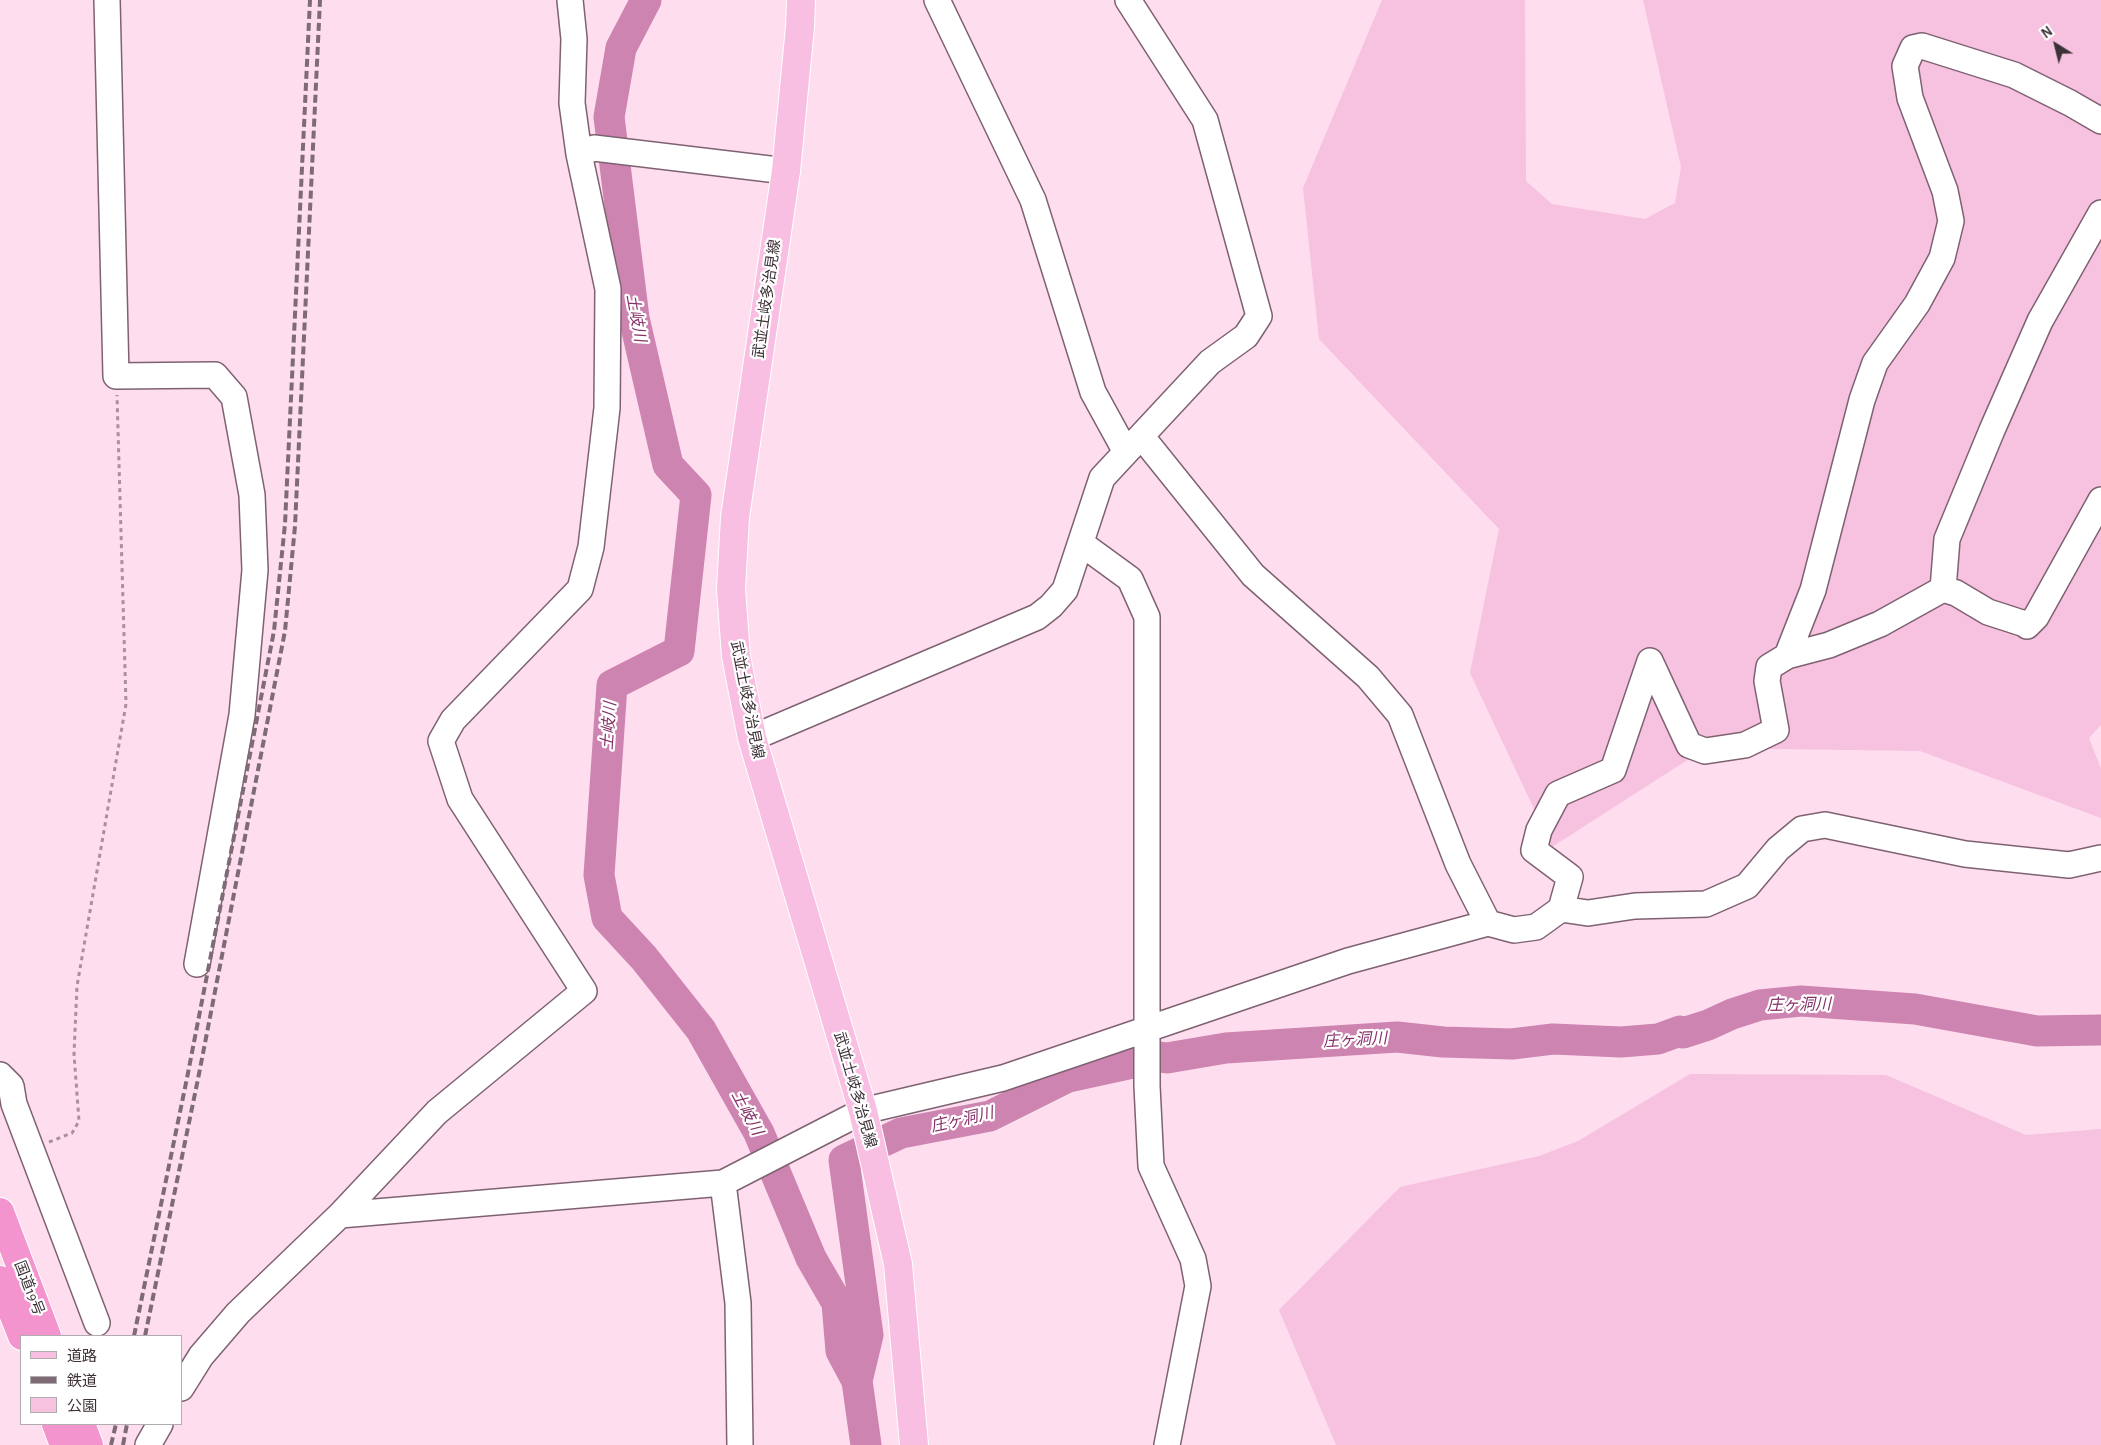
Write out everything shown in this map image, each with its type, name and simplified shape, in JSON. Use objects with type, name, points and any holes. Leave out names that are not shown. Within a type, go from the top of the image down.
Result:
[{"type":"highway","name":"国道19号","points":[[0,1212],[47,1335]]},
{"type":"highway","name":"国道19号","points":[[0,1280],[22,1335]]},
{"type":"highway","points":[[58,1425],[80,1437]]},
{"type":"main road","name":"武並土岐多治見線","points":[[801,0],[800,27],[776,169],[735,517],[731,589],[736,656],[752,738],[877,1168],[898,1264],[914,1445]]},
{"type":"street","points":[[107,0],[116,376],[215,375],[234,396],[252,495],[254,570],[242,715],[197,964]]},
{"type":"street","points":[[182,1386],[201,1356],[238,1313],[340,1215],[437,1112],[584,991],[460,799],[441,741],[453,720],[580,589],[592,547],[607,408],[608,289],[586,151],[572,103],[574,39],[570,0]]},
{"type":"street","points":[[937,0],[1033,200],[1093,392],[1134,444],[1253,575],[1368,677],[1400,715],[1458,864],[1488,923]]},
{"type":"street","points":[[752,738],[1037,617],[1051,606],[1065,590],[1082,544],[1102,478],[1210,362],[1246,336],[1259,316],[1205,120],[1128,0]]},
{"type":"street","points":[[1787,656],[1813,590],[1862,400],[1875,363],[1917,304],[1942,258],[1951,221],[1945,192],[1910,98],[1904,66],[1913,48],[1922,46],[2014,75],[2070,103],[2101,122]]},
{"type":"street","points":[[586,151],[776,169]]},
{"type":"street","points":[[1943,589],[1947,539],[1992,430],[2040,321],[2101,213]]},
{"type":"street","points":[[340,1215],[723,1183],[861,1116],[1003,1078],[1348,961],[1488,923],[1514,930],[1536,927],[1561,909],[1570,878],[1534,850],[1539,830],[1558,794],[1613,770],[1650,661],[1689,745],[1705,751],[1745,745],[1776,730],[1766,681],[1769,667],[1787,656],[1829,645],[1880,624],[1943,589],[1956,593],[1988,612],[2027,626],[2036,618],[2101,500]]},
{"type":"street","points":[[1082,544],[1130,579],[1147,617],[1147,1028],[1150,1166],[1193,1259],[1198,1286],[1167,1445]]},
{"type":"street","points":[[1561,909],[1588,913],[1636,906],[1706,904],[1747,886],[1778,849],[1802,829],[1825,825],[1965,854],[2069,865],[2101,858]]},
{"type":"street","points":[[0,1075],[11,1086],[14,1104],[97,1323]]},
{"type":"street","points":[[723,1183],[738,1303],[740,1445]]},
{"type":"street","points":[[148,1445],[159,1425]]},
{"type":"path","points":[[31,1149],[72,1133],[79,1121],[74,1054],[77,986],[126,704],[116,376]]},
{"type":"green space","points":[[1382,0],[1525,0],[1526,181],[1552,204],[1645,219],[1675,203],[1681,167],[1643,0],[2101,0],[2101,725],[2089,738],[2101,769],[2101,818],[1920,751],[1706,748],[1552,847],[1470,673],[1499,529],[1319,339],[1303,188]]},
{"type":"green space","points":[[1690,1074],[1886,1075],[2026,1135],[2101,1129],[2101,1445],[1336,1445],[1279,1310],[1400,1187],[1539,1156],[1578,1141]]},
{"type":"waterway","name":"土岐川","points":[[646,0],[621,48],[609,117],[634,318],[668,465],[696,495],[679,651],[612,685],[599,875],[607,918],[644,958],[701,1030],[759,1133],[811,1258],[837,1303],[841,1351],[857,1381],[866,1445]]},
{"type":"waterway","name":"庄ヶ洞川","points":[[857,1381],[868,1335],[844,1160],[901,1133],[990,1116],[1068,1077],[1160,1057],[1167,1058],[1226,1048],[1397,1037],[1443,1042],[1512,1044],[1553,1039],[1621,1042],[1658,1039],[1680,1031],[1683,1033],[1708,1025],[1732,1014],[1760,1005],[1801,1001],[1915,1009],[2037,1031],[2101,1030]]},
{"type":"railway","points":[[134,1335],[187,1078],[274,631],[285,524],[310,0]]},
{"type":"railway","points":[[145,1335],[198,1079],[285,631],[295,526],[320,0]]},
{"type":"railway","points":[[111,1445],[116,1425]]},
{"type":"railway","points":[[123,1445],[127,1425]]}]
